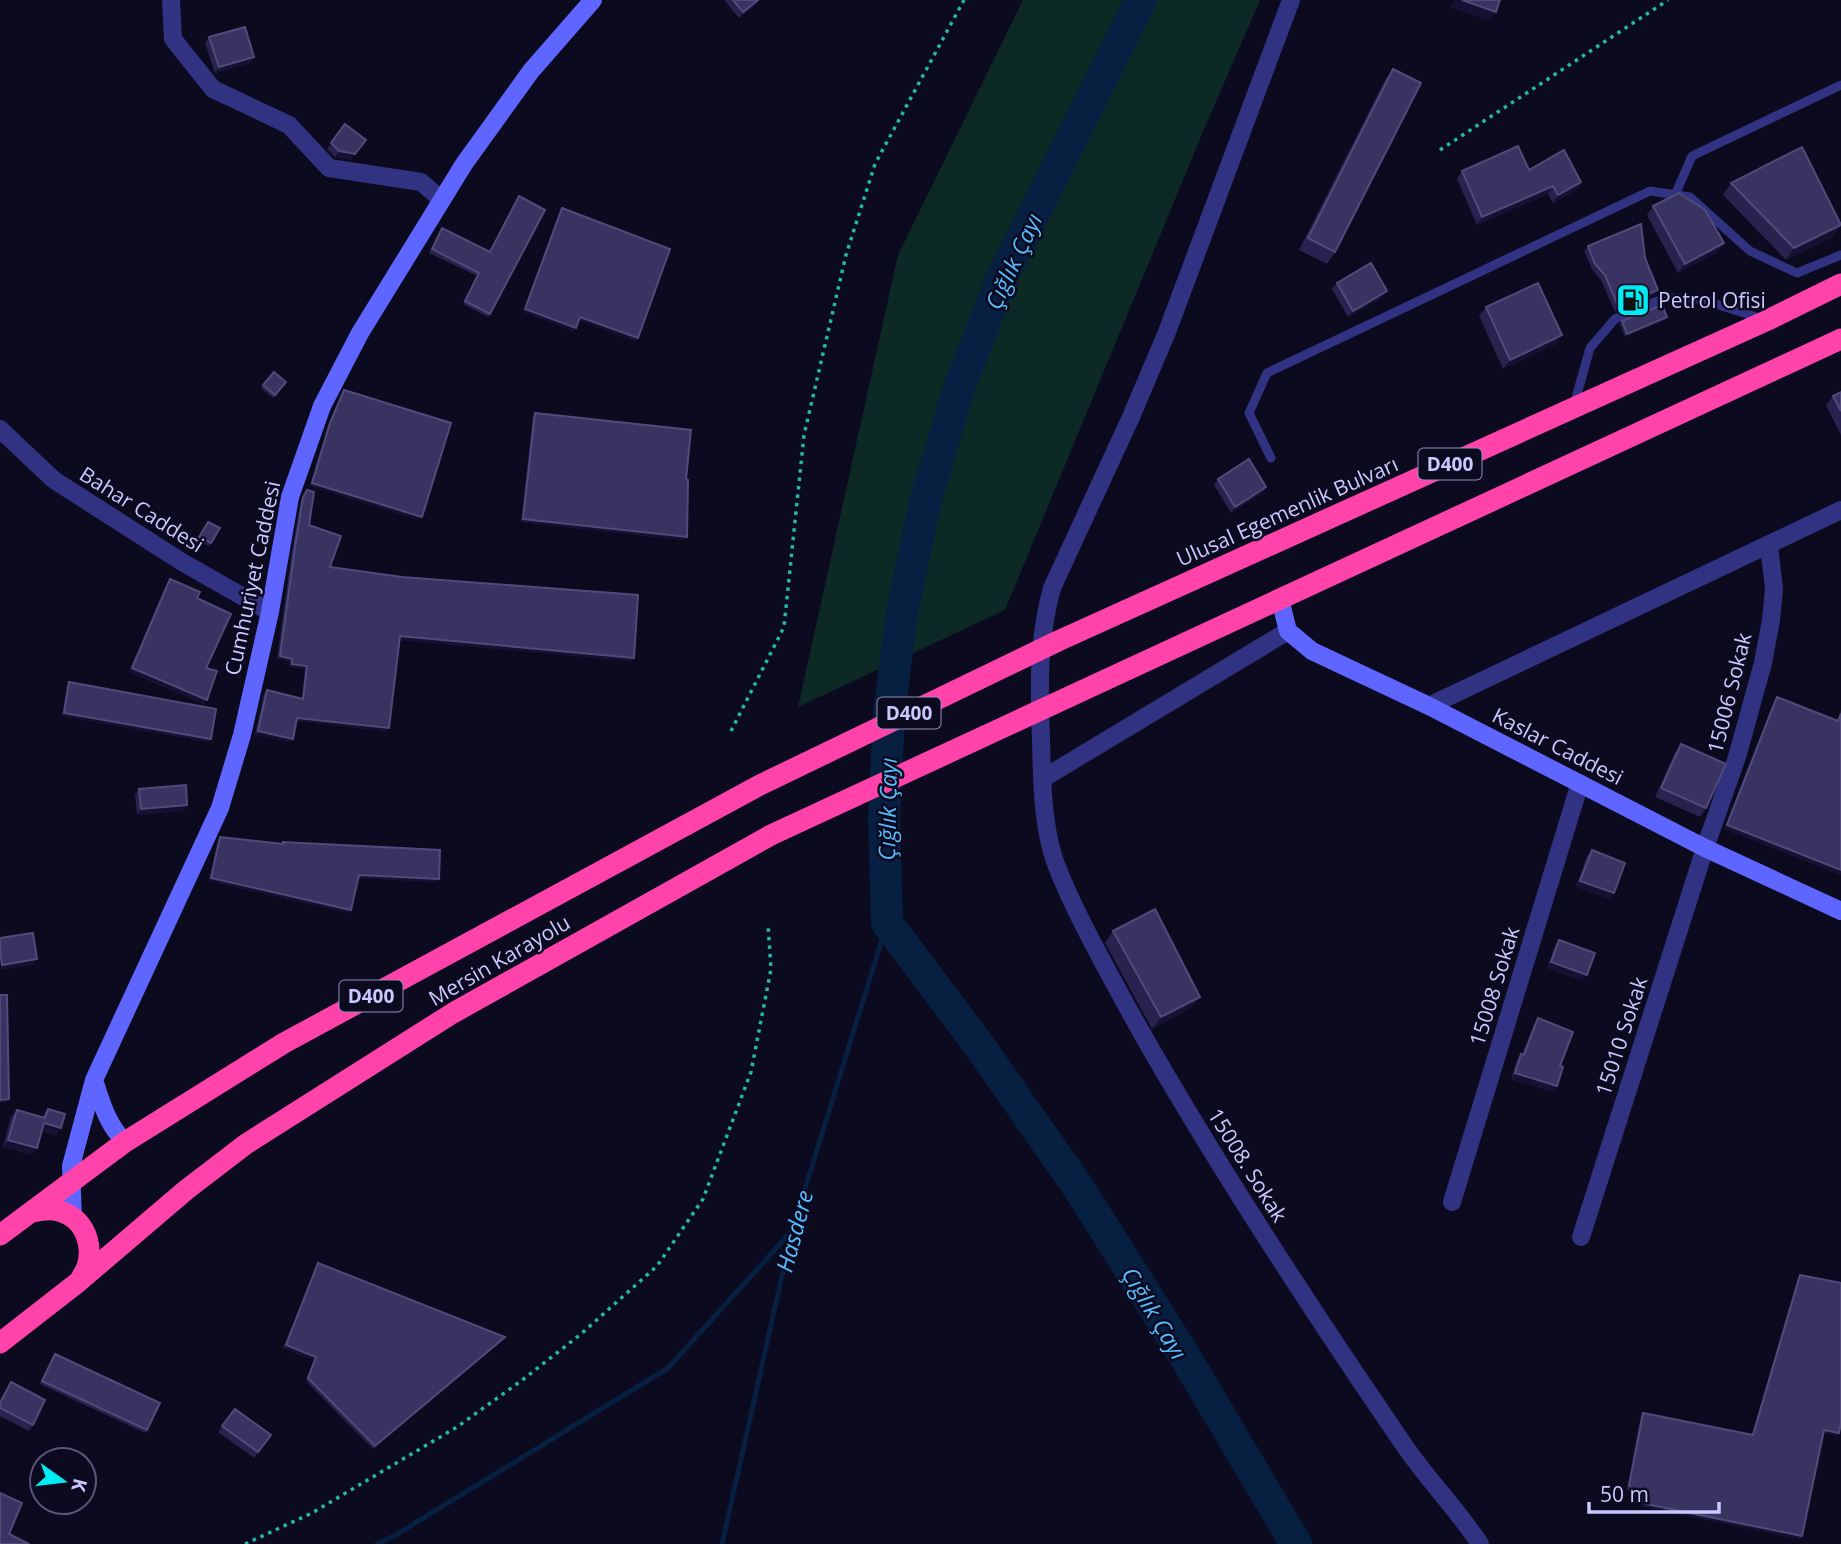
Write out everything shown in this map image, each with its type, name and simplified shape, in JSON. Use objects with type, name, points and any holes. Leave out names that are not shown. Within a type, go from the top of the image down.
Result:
[{"type":"highway","name":"Ulusal Egemenlik Bulvarı","points":[[1058,641],[1573,409],[1841,284]]},
{"type":"highway","name":"D400","points":[[1279,599],[1841,340]]},
{"type":"highway","name":"Mersin Karayolu","points":[[0,1343],[246,1144],[453,1013],[771,835],[1279,599]]},
{"type":"highway","name":"Mersin Karayolu","points":[[0,1235],[54,1195],[71,1174],[284,1044],[760,785],[1058,641]]},
{"type":"highway","points":[[31,1212],[53,1210],[73,1217],[86,1235],[90,1256],[86,1271],[77,1283]]},
{"type":"highway","points":[[0,1325],[15,1326],[28,1322]]},
{"type":"street","points":[[171,0],[173,39],[213,89],[289,125],[328,169],[421,182],[442,200]]},
{"type":"street","name":"Cumhuriyet Caddesi","points":[[73,1217],[71,1174],[94,1080],[220,808],[242,735],[270,611],[290,497],[322,406],[360,333],[464,164],[531,71],[593,0]]},
{"type":"street","name":"15008. Sokak","points":[[1292,0],[1167,332],[1052,588],[1044,618],[1041,646],[1042,779],[1046,826],[1064,884],[1095,950],[1192,1121],[1281,1261],[1406,1448],[1480,1544]]},
{"type":"street","name":"Bahar Caddesi","points":[[0,429],[54,480],[182,562],[270,611]]},
{"type":"street","points":[[1429,706],[1841,510]]},
{"type":"street","name":"15006 Sokak","points":[[1705,848],[1734,767],[1763,663],[1774,589],[1769,545]]},
{"type":"street","points":[[1042,779],[1289,631],[1279,599]]},
{"type":"street","name":"Kaslar Caddesi","points":[[1289,631],[1312,651],[1429,706],[1705,848],[1841,911]]},
{"type":"street","name":"15008 Sokak","points":[[1452,1202],[1580,783]]},
{"type":"street","name":"15010 Sokak","points":[[1581,1237],[1705,848]]},
{"type":"street","points":[[94,1080],[107,1119],[125,1142]]},
{"type":"lane","points":[[1675,195],[1692,156],[1841,85]]},
{"type":"lane","points":[[1272,458],[1249,413],[1267,373],[1650,191],[1690,197],[1750,251],[1797,273],[1841,255]]},
{"type":"lane","points":[[1573,409],[1590,348],[1615,319],[1665,298],[1700,299],[1768,320]]},
{"type":"path","points":[[731,731],[784,627],[804,435],[846,255],[875,164],[964,0]]},
{"type":"path","points":[[1440,150],[1668,0]]},
{"type":"path","points":[[245,1544],[312,1513],[457,1427],[522,1381],[581,1334],[657,1266],[703,1199],[751,1072],[771,969],[768,924]]},
{"type":"green space","points":[[1023,0],[1260,0],[1005,610],[798,707],[898,255]]},
{"type":"building","points":[[733,0],[758,0],[743,12]]},
{"type":"building","points":[[1462,0],[1500,0],[1496,12]]},
{"type":"building","points":[[245,27],[254,57],[219,67],[209,37]]},
{"type":"building","points":[[1393,69],[1421,83],[1335,252],[1308,238]]},
{"type":"building","points":[[345,124],[366,140],[355,154],[339,151],[331,143]]},
{"type":"building","points":[[1518,146],[1529,170],[1564,150],[1581,182],[1558,195],[1553,186],[1482,217],[1462,171]]},
{"type":"building","points":[[1802,147],[1841,225],[1794,248],[1731,183]]},
{"type":"building","points":[[1679,193],[1705,210],[1724,243],[1685,264],[1653,206]]},
{"type":"building","points":[[519,196],[545,210],[490,314],[465,301],[479,273],[432,249],[442,228],[490,252]]},
{"type":"building","points":[[562,208],[670,249],[638,338],[580,317],[576,328],[525,309]]},
{"type":"building","points":[[1641,224],[1645,258],[1658,290],[1618,306],[1605,275],[1595,264],[1588,246]]},
{"type":"building","points":[[1371,263],[1387,291],[1353,311],[1337,283]]},
{"type":"building","points":[[1538,283],[1562,335],[1510,360],[1486,307]]},
{"type":"building","points":[[1662,305],[1667,317],[1627,334],[1622,321]]},
{"type":"building","points":[[274,372],[286,382],[275,395],[263,385]]},
{"type":"building","points":[[344,390],[451,423],[422,517],[312,483],[330,423]]},
{"type":"building","points":[[1841,392],[1841,411],[1833,396]]},
{"type":"building","points":[[535,413],[691,430],[686,479],[687,537],[523,519]]},
{"type":"building","points":[[1249,459],[1266,487],[1235,507],[1218,479]]},
{"type":"building","points":[[307,490],[314,492],[309,525],[341,536],[330,567],[402,577],[638,595],[634,658],[400,636],[389,728],[297,718],[293,739],[258,731],[267,690],[303,699],[307,666],[292,664],[292,659],[280,656],[303,497]]},
{"type":"building","points":[[208,522],[220,528],[211,543],[199,537]]},
{"type":"building","points":[[170,579],[200,592],[197,598],[231,614],[206,668],[217,671],[207,700],[132,668]]},
{"type":"building","points":[[69,682],[216,709],[211,739],[64,713]]},
{"type":"building","points":[[1777,697],[1838,721],[1841,714],[1841,870],[1727,825]]},
{"type":"building","points":[[1681,744],[1726,764],[1706,808],[1661,788]]},
{"type":"building","points":[[186,785],[187,805],[141,809],[139,789]]},
{"type":"building","points":[[220,837],[283,844],[440,850],[439,879],[359,875],[351,910],[211,878]]},
{"type":"building","points":[[1592,850],[1625,863],[1614,893],[1580,881]]},
{"type":"building","points":[[1155,909],[1200,997],[1161,1017],[1113,931]]},
{"type":"building","points":[[33,933],[37,959],[2,965],[0,938]]},
{"type":"building","points":[[1559,940],[1595,953],[1587,975],[1551,962]]},
{"type":"building","points":[[0,995],[7,995],[9,1099],[0,1100]]},
{"type":"building","points":[[1538,1018],[1573,1032],[1560,1066],[1563,1067],[1557,1086],[1515,1073]]},
{"type":"building","points":[[48,1109],[65,1114],[61,1128],[44,1123],[37,1148],[8,1140],[17,1110],[45,1118]]},
{"type":"building","points":[[318,1263],[505,1337],[375,1446],[308,1378],[316,1357],[286,1345]]},
{"type":"building","points":[[1800,1275],[1841,1283],[1841,1423],[1839,1433],[1824,1430],[1802,1536],[1646,1504],[1629,1486],[1643,1413],[1753,1435]]},
{"type":"building","points":[[55,1354],[160,1403],[147,1430],[42,1381]]},
{"type":"building","points":[[11,1382],[45,1400],[33,1425],[0,1408]]},
{"type":"building","points":[[235,1409],[271,1435],[258,1452],[222,1426]]},
{"type":"building","points":[[0,1493],[22,1503],[9,1534],[29,1544],[0,1544]]},
{"type":"waterway","name":"Çığlık Çayı","points":[[1141,0],[1001,280],[959,388],[926,499],[902,612],[889,715],[884,819],[887,923],[978,1044],[1078,1187],[1184,1355],[1296,1544]]},
{"type":"waterway","name":"Hasdere","points":[[722,1544],[792,1231],[887,923]]},
{"type":"waterway","points":[[377,1544],[668,1368],[789,1234]]},
{"type":"place","name":"Petrol Ofisi","points":[[1633,300]]}]
